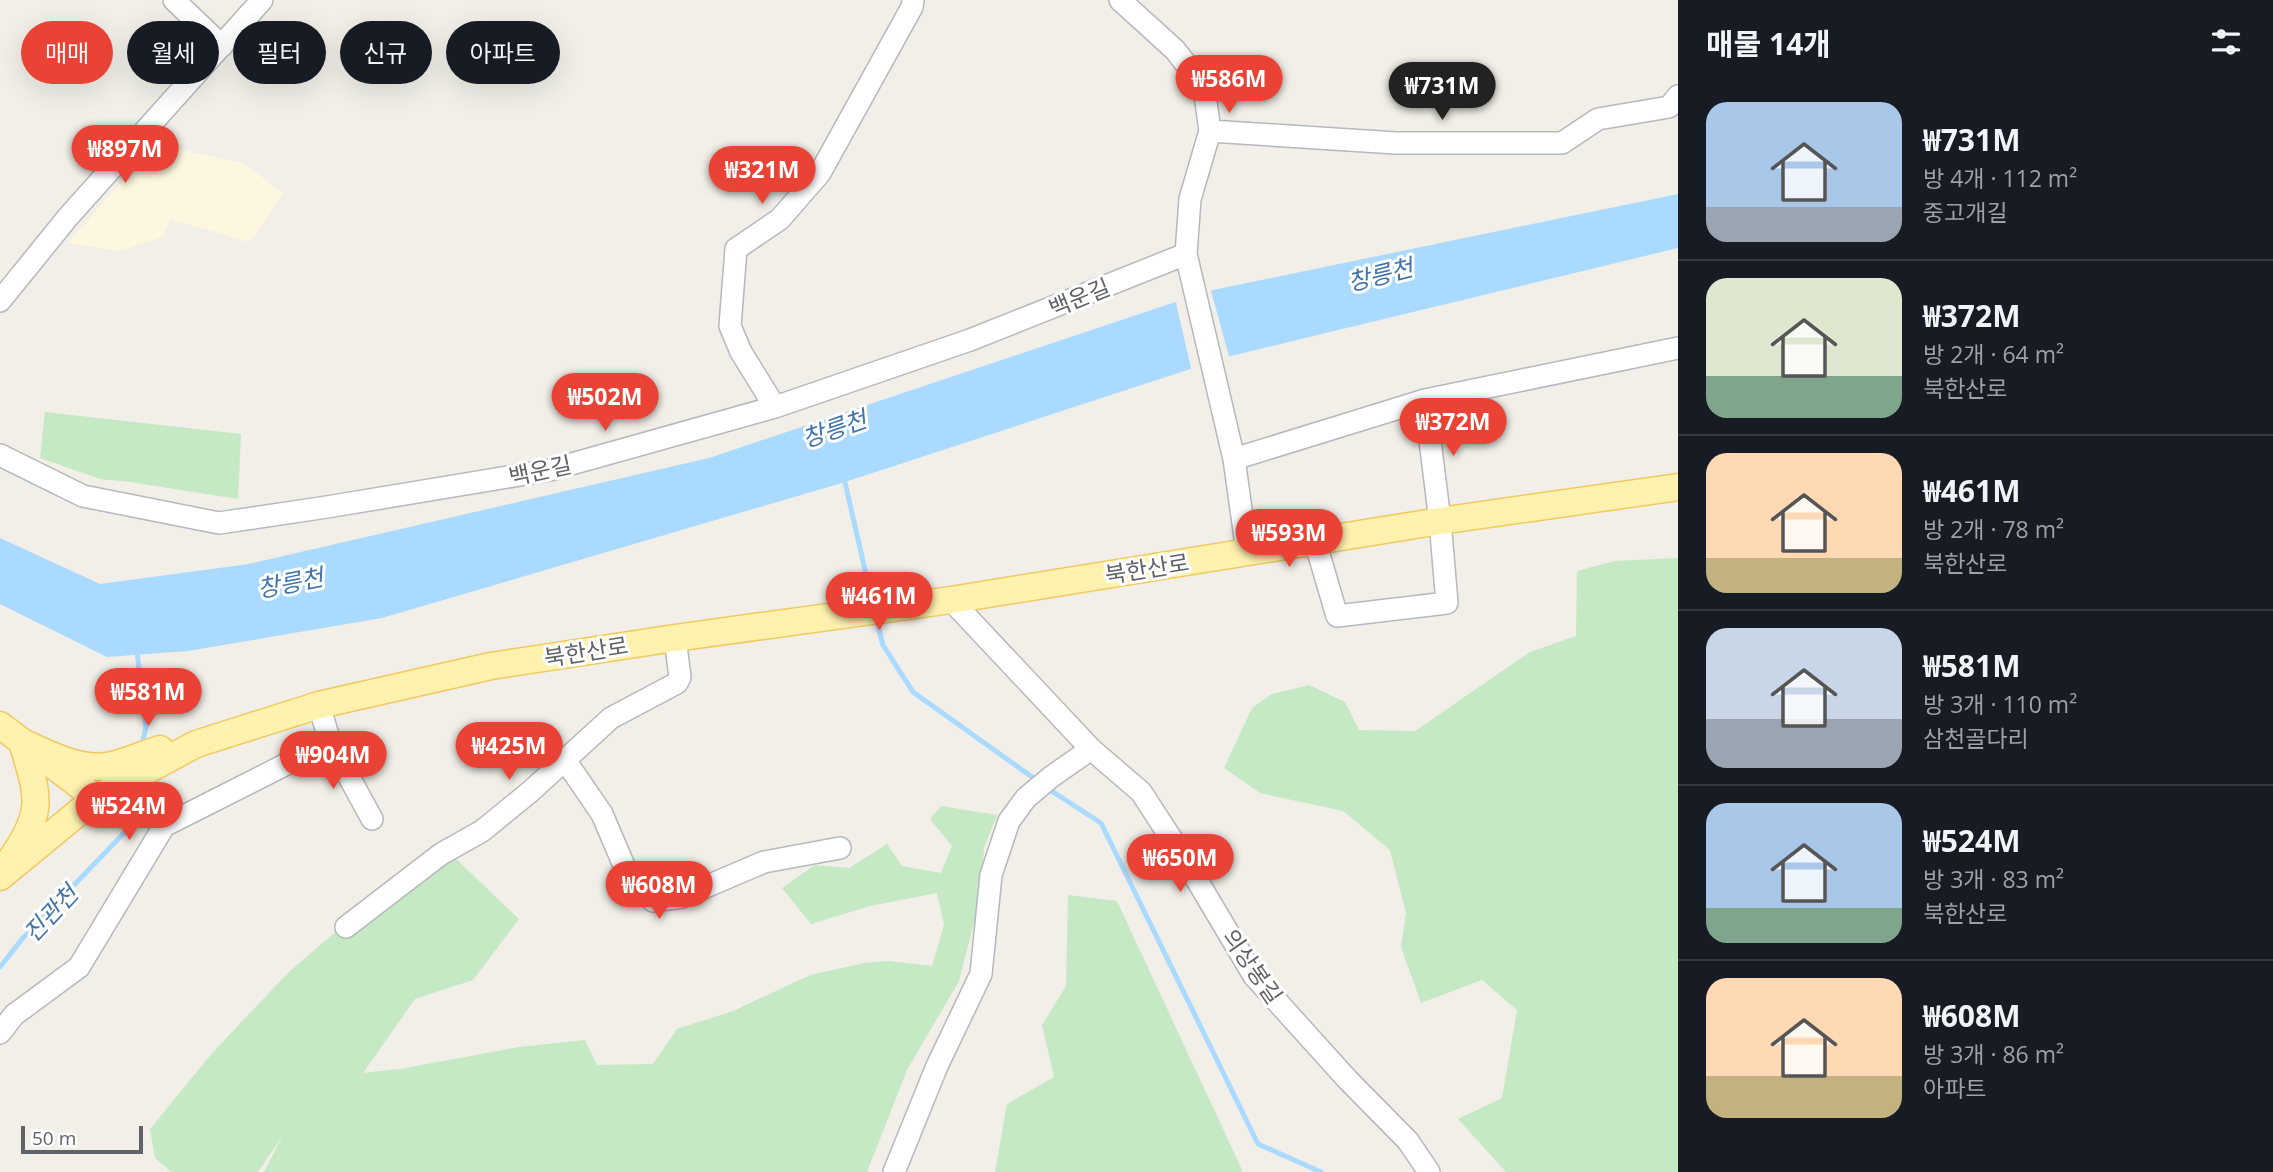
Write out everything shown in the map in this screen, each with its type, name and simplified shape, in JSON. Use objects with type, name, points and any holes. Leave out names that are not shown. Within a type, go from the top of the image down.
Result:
[{"type":"main road","name":"북한산로","points":[[196,744],[319,705],[491,666],[894,606],[951,600],[1440,521],[1678,487]]},
{"type":"main road","points":[[0,725],[96,798]]},
{"type":"main road","points":[[22,742],[63,760],[90,766],[110,766],[170,746],[196,744]]},
{"type":"main road","points":[[0,876],[20,845],[36,810],[36,792],[22,742]]},
{"type":"main road","points":[[0,876],[96,798],[196,744]]},
{"type":"street","points":[[174,0],[222,46]]},
{"type":"street","points":[[0,301],[68,217],[262,0]]},
{"type":"street","points":[[775,407],[741,352],[730,326],[736,249],[780,219],[820,173],[912,7],[913,0]]},
{"type":"street","points":[[1120,0],[1175,50],[1204,88],[1210,131],[1190,198],[1186,254],[1234,459],[1247,552]]},
{"type":"street","points":[[1210,131],[1396,143],[1562,143],[1598,119],[1669,107],[1678,96]]},
{"type":"street","name":"백운길","points":[[0,455],[83,496],[219,523],[327,508],[550,470],[775,407],[970,340],[1186,254]]},
{"type":"street","points":[[1234,459],[1424,400],[1678,348]]},
{"type":"street","points":[[1315,541],[1337,616],[1447,603],[1440,521],[1424,400]]},
{"type":"street","name":"의상봉길","points":[[951,600],[1091,749],[1140,792],[1182,855],[1254,976],[1347,1079],[1408,1141],[1429,1172]]},
{"type":"street","points":[[346,927],[441,854],[482,831],[611,718],[677,683],[680,667],[675,638]]},
{"type":"street","points":[[319,705],[330,743],[372,819]]},
{"type":"street","points":[[0,1033],[14,1015],[79,967],[164,825],[330,743]]},
{"type":"street","points":[[894,1172],[937,1066],[981,974],[990,875],[1009,821],[1026,798],[1091,749]]},
{"type":"street","points":[[565,760],[602,814],[628,875],[653,901],[682,897],[764,862],[840,848]]},
{"type":"shaded area","points":[[154,144],[243,163],[284,194],[249,242],[170,219],[163,237],[121,251],[68,243]]},
{"type":"green space","points":[[45,412],[241,434],[238,499],[100,479],[40,458]]},
{"type":"green space","points":[[1678,558],[1678,1172],[1506,1172],[1458,1119],[1502,1098],[1517,1010],[1482,980],[1421,1003],[1401,947],[1406,913],[1390,850],[1343,811],[1260,793],[1224,768],[1252,708],[1272,694],[1309,685],[1345,702],[1359,730],[1415,731],[1530,652],[1576,636],[1577,571],[1614,561]]},
{"type":"green space","points":[[941,806],[997,815],[984,848],[981,895],[959,981],[907,1070],[867,1172],[264,1172],[283,1135],[258,1172],[171,1172],[155,1158],[150,1129],[213,1052],[290,971],[430,851],[455,858],[519,919],[473,980],[415,999],[363,1073],[400,1069],[519,1047],[585,1040],[597,1065],[653,1064],[677,1029],[733,1011],[810,975],[864,963],[889,961],[932,966],[944,925],[937,893],[870,906],[811,924],[782,888],[815,865],[849,868],[887,844],[902,866],[941,873],[952,846],[930,819]]},
{"type":"green space","points":[[1068,895],[1117,901],[1243,1172],[995,1172],[1007,1104],[1054,1077],[1042,1025],[1066,986]]},
{"type":"water","name":"창릉천","points":[[1678,194],[1678,248],[1227,357],[845,482],[382,618],[188,651],[107,657],[0,604],[0,538],[100,584],[249,564],[709,458],[1208,291]]},
{"type":"pier","points":[[1210,287],[1230,360],[1192,372],[1175,299]]},
{"type":"waterway","points":[[844,478],[873,605]]},
{"type":"waterway","points":[[876,618],[883,645],[913,692],[1039,782]]},
{"type":"waterway","name":"진관천","points":[[137,651],[146,727],[142,745]]},
{"type":"waterway","name":"진관천","points":[[0,967],[22,939],[126,831],[135,786]]},
{"type":"waterway","points":[[1047,788],[1101,823],[1258,1144],[1321,1172]]}]
